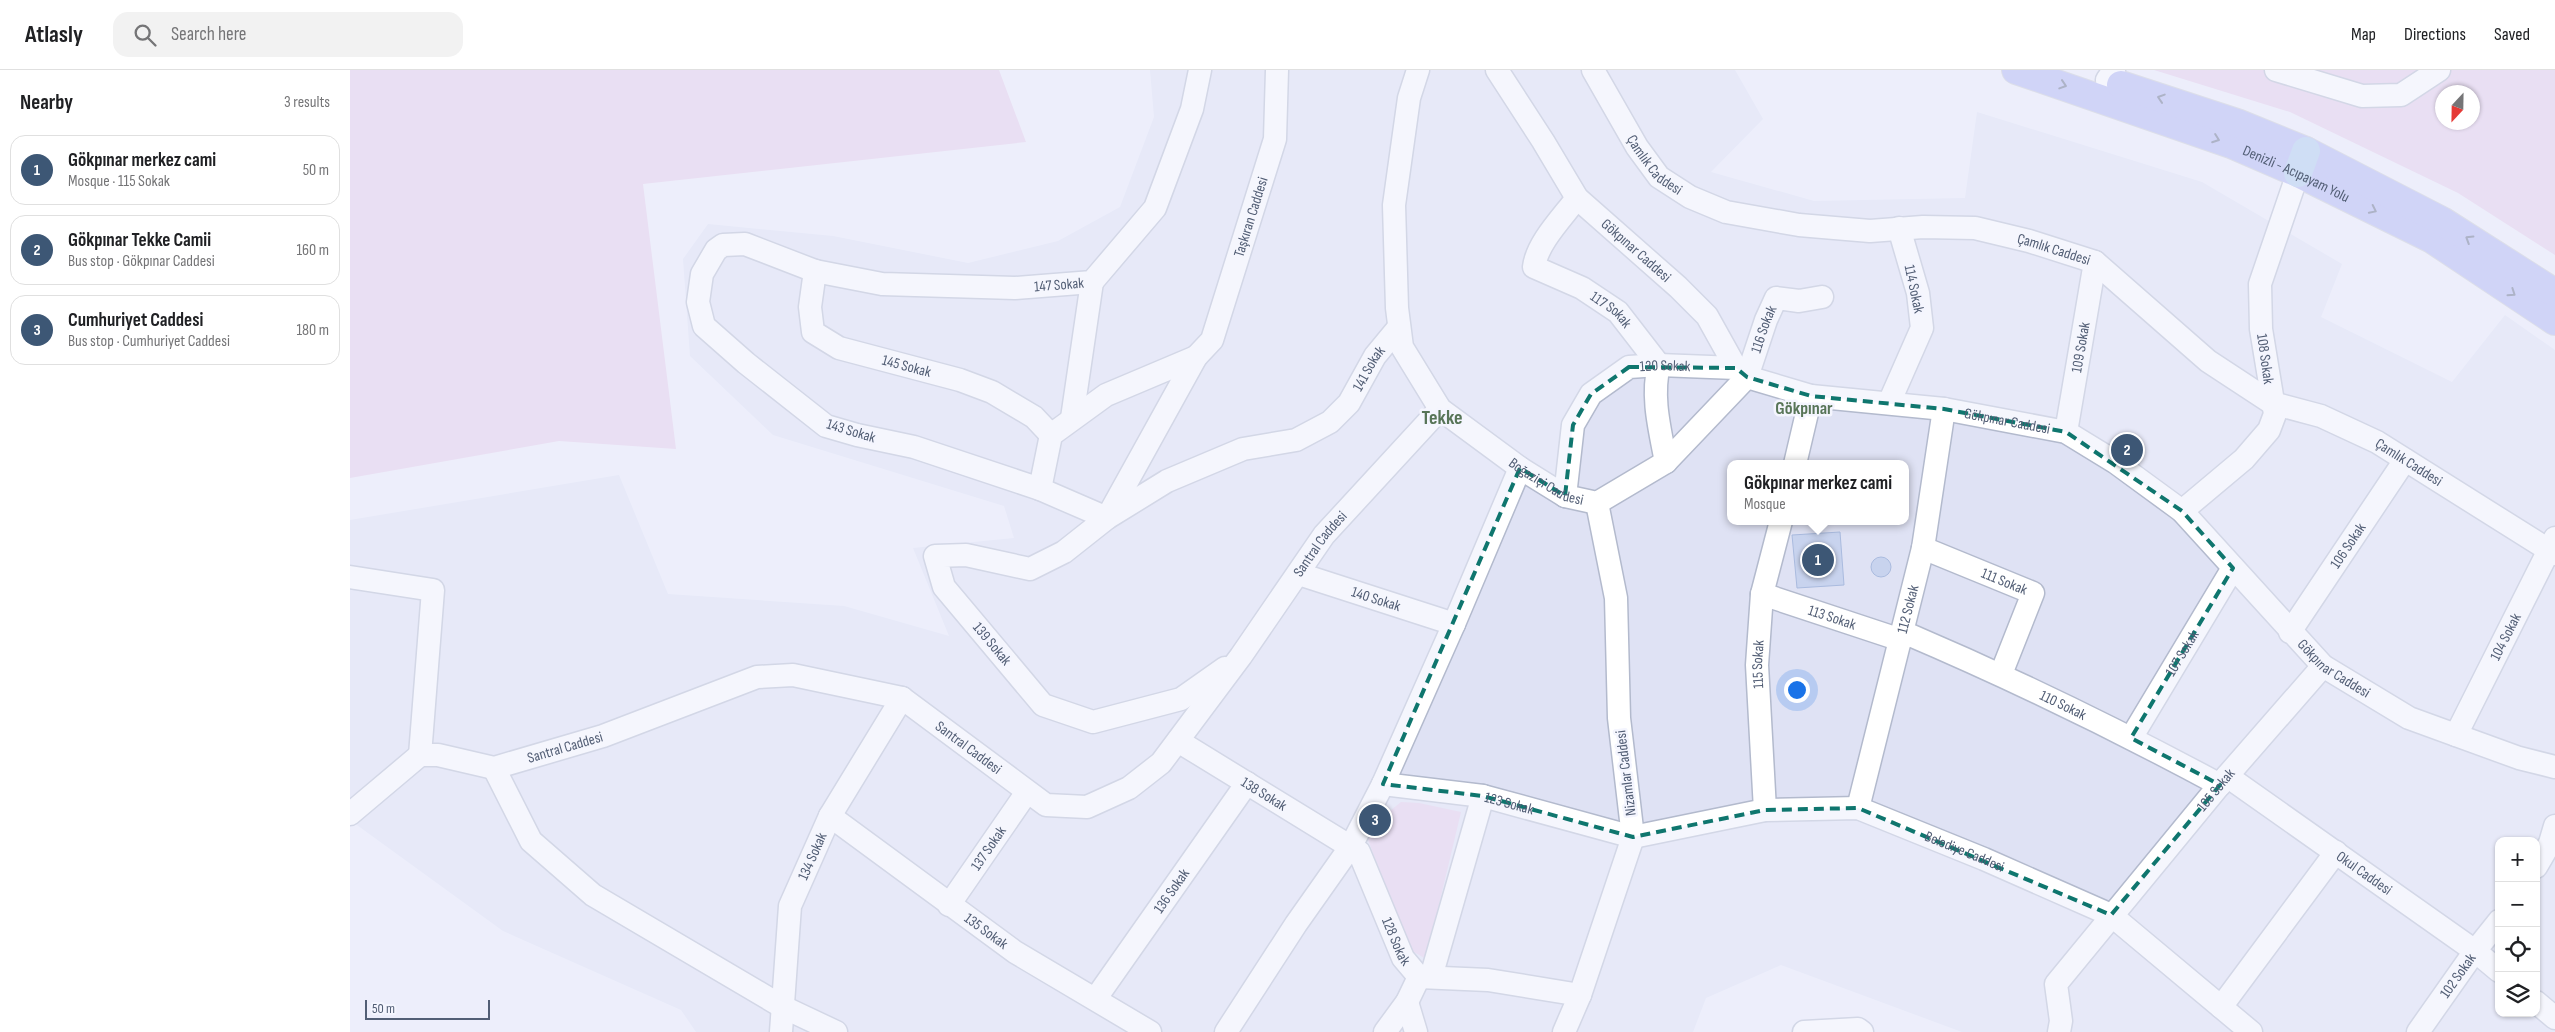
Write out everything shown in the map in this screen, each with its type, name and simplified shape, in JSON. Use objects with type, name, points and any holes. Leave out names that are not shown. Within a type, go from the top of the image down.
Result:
[{"type":"main road","name":"Denizli - Acıpayam Yolu","points":[[2016,70],[2223,141],[2302,162],[2442,221],[2555,293]]},
{"type":"main road","name":"Denizli - Acıpayam Yolu","points":[[2076,70],[2110,75],[2237,123],[2432,239],[2555,321]]},
{"type":"street","name":"147 Sokak","points":[[723,245],[746,244],[815,271],[882,284],[1014,288],[1092,282],[1156,208],[1192,109],[1200,70]]},
{"type":"street","name":"Taşkıran Caddesi","points":[[1196,357],[1212,340],[1275,139],[1277,70]]},
{"type":"street","points":[[1399,327],[1394,204],[1408,98],[1418,70]]},
{"type":"street","name":"Gökpınar Caddesi","points":[[1497,70],[1577,198],[1678,287],[1707,316],[1741,372],[1811,396],[1944,409],[2066,432],[2115,462],[2182,511],[2290,632],[2323,666],[2409,718],[2555,767]]},
{"type":"street","name":"Çamlık Caddesi","points":[[1593,70],[1600,87],[1642,155],[1659,177],[1690,197],[1726,212],[1799,225],[1870,231],[1923,226],[1975,228],[2029,240],[2095,262],[2208,361],[2272,403],[2321,416],[2377,442],[2553,547]]},
{"type":"street","points":[[2276,70],[2362,96],[2401,94],[2439,70]]},
{"type":"street","name":"108 Sokak","points":[[2182,511],[2244,459],[2269,430],[2274,414],[2261,329],[2260,284],[2302,162]]},
{"type":"street","name":"117 Sokak","points":[[1577,198],[1550,234],[1535,259],[1534,267],[1582,288],[1618,312],[1659,365]]},
{"type":"street","name":"114 Sokak","points":[[1889,403],[1922,328],[1918,293],[1899,228]]},
{"type":"street","name":"143 Sokak","points":[[723,245],[716,250],[702,274],[698,302],[704,326],[826,426],[857,435],[914,446],[1040,488],[1107,518]]},
{"type":"street","name":"109 Sokak","points":[[2066,432],[2095,262]]},
{"type":"street","name":"145 Sokak","points":[[815,271],[810,307],[813,332],[839,348],[960,380],[992,392],[1034,418],[1052,435]]},
{"type":"street","points":[[1072,418],[1092,282]]},
{"type":"street","name":"116 Sokak","points":[[1741,372],[1776,298],[1798,301],[1822,297]]},
{"type":"street","name":"Boğaziçi Caddesi","points":[[1399,327],[1402,347],[1440,409],[1520,468],[1566,496],[1597,503],[1666,462],[1741,372]]},
{"type":"street","name":"141 Sokak","points":[[1107,518],[1167,480],[1243,449],[1296,440],[1330,422],[1349,403],[1374,356],[1399,327]]},
{"type":"street","points":[[1040,488],[1052,435],[1072,418],[1106,395],[1196,357]]},
{"type":"street","points":[[1107,518],[1196,357]]},
{"type":"street","points":[[1659,365],[1654,382],[1658,420],[1666,462]]},
{"type":"street","name":"120 Sokak","points":[[1566,496],[1573,425],[1591,394],[1629,367],[1659,365],[1741,372]]},
{"type":"street","points":[[1796,460],[1811,396]]},
{"type":"street","name":"Santral Caddesi","points":[[420,755],[438,755],[494,768],[603,736],[757,677],[793,676],[902,698],[1046,805],[1087,807],[1129,788],[1161,763],[1241,656],[1324,536],[1440,409]]},
{"type":"street","name":"112 Sokak","points":[[1858,808],[1923,548],[1944,409]]},
{"type":"street","name":"106 Sokak","points":[[2290,632],[2405,460]]},
{"type":"street","points":[[1226,1032],[1296,924],[1351,846],[1382,784],[1454,624],[1520,468]]},
{"type":"street","name":"Nizamlar Caddesi","points":[[1564,1032],[1580,995],[1634,837],[1619,718],[1616,598],[1597,503]]},
{"type":"street","name":"139 Sokak","points":[[1107,518],[1064,552],[1030,569],[966,555],[935,556],[944,587],[1043,705],[1092,722],[1181,699],[1241,656]]},
{"type":"street","name":"115 Sokak","points":[[1765,810],[1757,665],[1762,594],[1781,525]]},
{"type":"street","name":"104 Sokak","points":[[2456,735],[2553,547]]},
{"type":"street","name":"111 Sokak","points":[[1923,548],[2033,593],[2001,674]]},
{"type":"street","name":"107 Sokak","points":[[2131,738],[2234,568]]},
{"type":"street","name":"140 Sokak","points":[[1299,574],[1454,624]]},
{"type":"street","points":[[350,577],[434,590],[420,755],[350,814]]},
{"type":"street","name":"113 Sokak","points":[[1762,594],[1902,636]]},
{"type":"street","name":"110 Sokak","points":[[1902,636],[2001,674],[2224,781]]},
{"type":"street","name":"105 Sokak","points":[[2059,1032],[2060,1021],[2056,984],[2224,781],[2323,666]]},
{"type":"street","name":"134 Sokak","points":[[781,1032],[790,906],[830,816],[902,698]]},
{"type":"street","name":"138 Sokak","points":[[1178,741],[1351,846]]},
{"type":"street","points":[[494,768],[531,841],[593,895],[783,1007],[836,1032]]},
{"type":"street","name":"Okul Caddesi","points":[[2224,781],[2336,852],[2475,951],[2495,968]]},
{"type":"street","name":"136 Sokak","points":[[1096,998],[1247,784]]},
{"type":"street","name":"123 Sokak","points":[[1382,784],[1483,796],[1634,837]]},
{"type":"street","name":"137 Sokak","points":[[949,905],[1027,792]]},
{"type":"street","points":[[1483,796],[1425,977],[1488,980],[1580,995]]},
{"type":"street","name":"Belediye Caddesi","points":[[1634,837],[1765,810],[1858,808],[1984,859],[2111,916],[2251,1032]]},
{"type":"street","name":"135 Sokak","points":[[830,816],[1015,952],[1096,998],[1150,1032]]},
{"type":"street","points":[[2540,860],[2550,843],[2555,826]]},
{"type":"street","name":"128 Sokak","points":[[1351,846],[1360,852],[1403,958],[1425,977],[1385,1032]]},
{"type":"street","points":[[2221,1007],[2336,852]]},
{"type":"street","name":"102 Sokak","points":[[2418,1032],[2495,926]]},
{"type":"street","points":[[1407,1002],[1416,1032]]},
{"type":"street","points":[[2540,1005],[2555,1018]]},
{"type":"street","points":[[1804,1032],[1858,1029],[1862,1032]]},
{"type":"highlighted area","points":[[1629,367],[1736,368],[1747,377],[1811,396],[1944,409],[2066,432],[2182,511],[2233,568],[2131,738],[2220,785],[2111,915],[1858,808],[1765,810],[1633,837],[1483,796],[1383,784],[1520,468],[1565,496],[1573,425],[1591,394]]},
{"type":"shaded area","points":[[350,70],[999,70],[1026,142],[643,184],[676,449],[559,441],[350,478]]},
{"type":"shaded area","points":[[1150,70],[1735,70],[1763,119],[1711,172],[1814,201],[1965,198],[1977,112],[2202,182],[2342,264],[2321,317],[2452,382],[2505,315],[2555,350],[2555,1032],[1962,1032],[1781,965],[1706,998],[1693,1032],[696,1032],[681,1010],[503,931],[350,820],[350,520],[619,475],[668,594],[844,606],[949,636],[913,548],[1014,538],[1004,506],[773,435],[690,356],[683,259],[708,224],[833,236],[968,263],[1058,241],[1120,207],[1154,117]]},
{"type":"shaded area","points":[[2154,70],[2555,70],[2555,255],[2458,193],[2290,112]]},
{"type":"shaded area","points":[[1401,802],[1419,803],[1461,812],[1426,959],[1409,949],[1367,837],[1384,816]]},
{"type":"building","points":[[1840,532],[1844,585],[1797,588],[1792,535]]},
{"type":"building","points":[[1881,557],[1888,560],[1891,567],[1888,574],[1881,577],[1874,574],[1871,567],[1874,560]]},
{"type":"place","name":"Gökpınar Tekke Camii","points":[[2127,450]]},
{"type":"place","name":"Gökpınar merkez cami","points":[[1818,560]]},
{"type":"place","name":"Cumhuriyet Caddesi","points":[[1375,820]]},
{"type":"district","name":"Gökpınar","points":[[1804,408]]},
{"type":"district","name":"Tekke","points":[[1442,418]]}]
